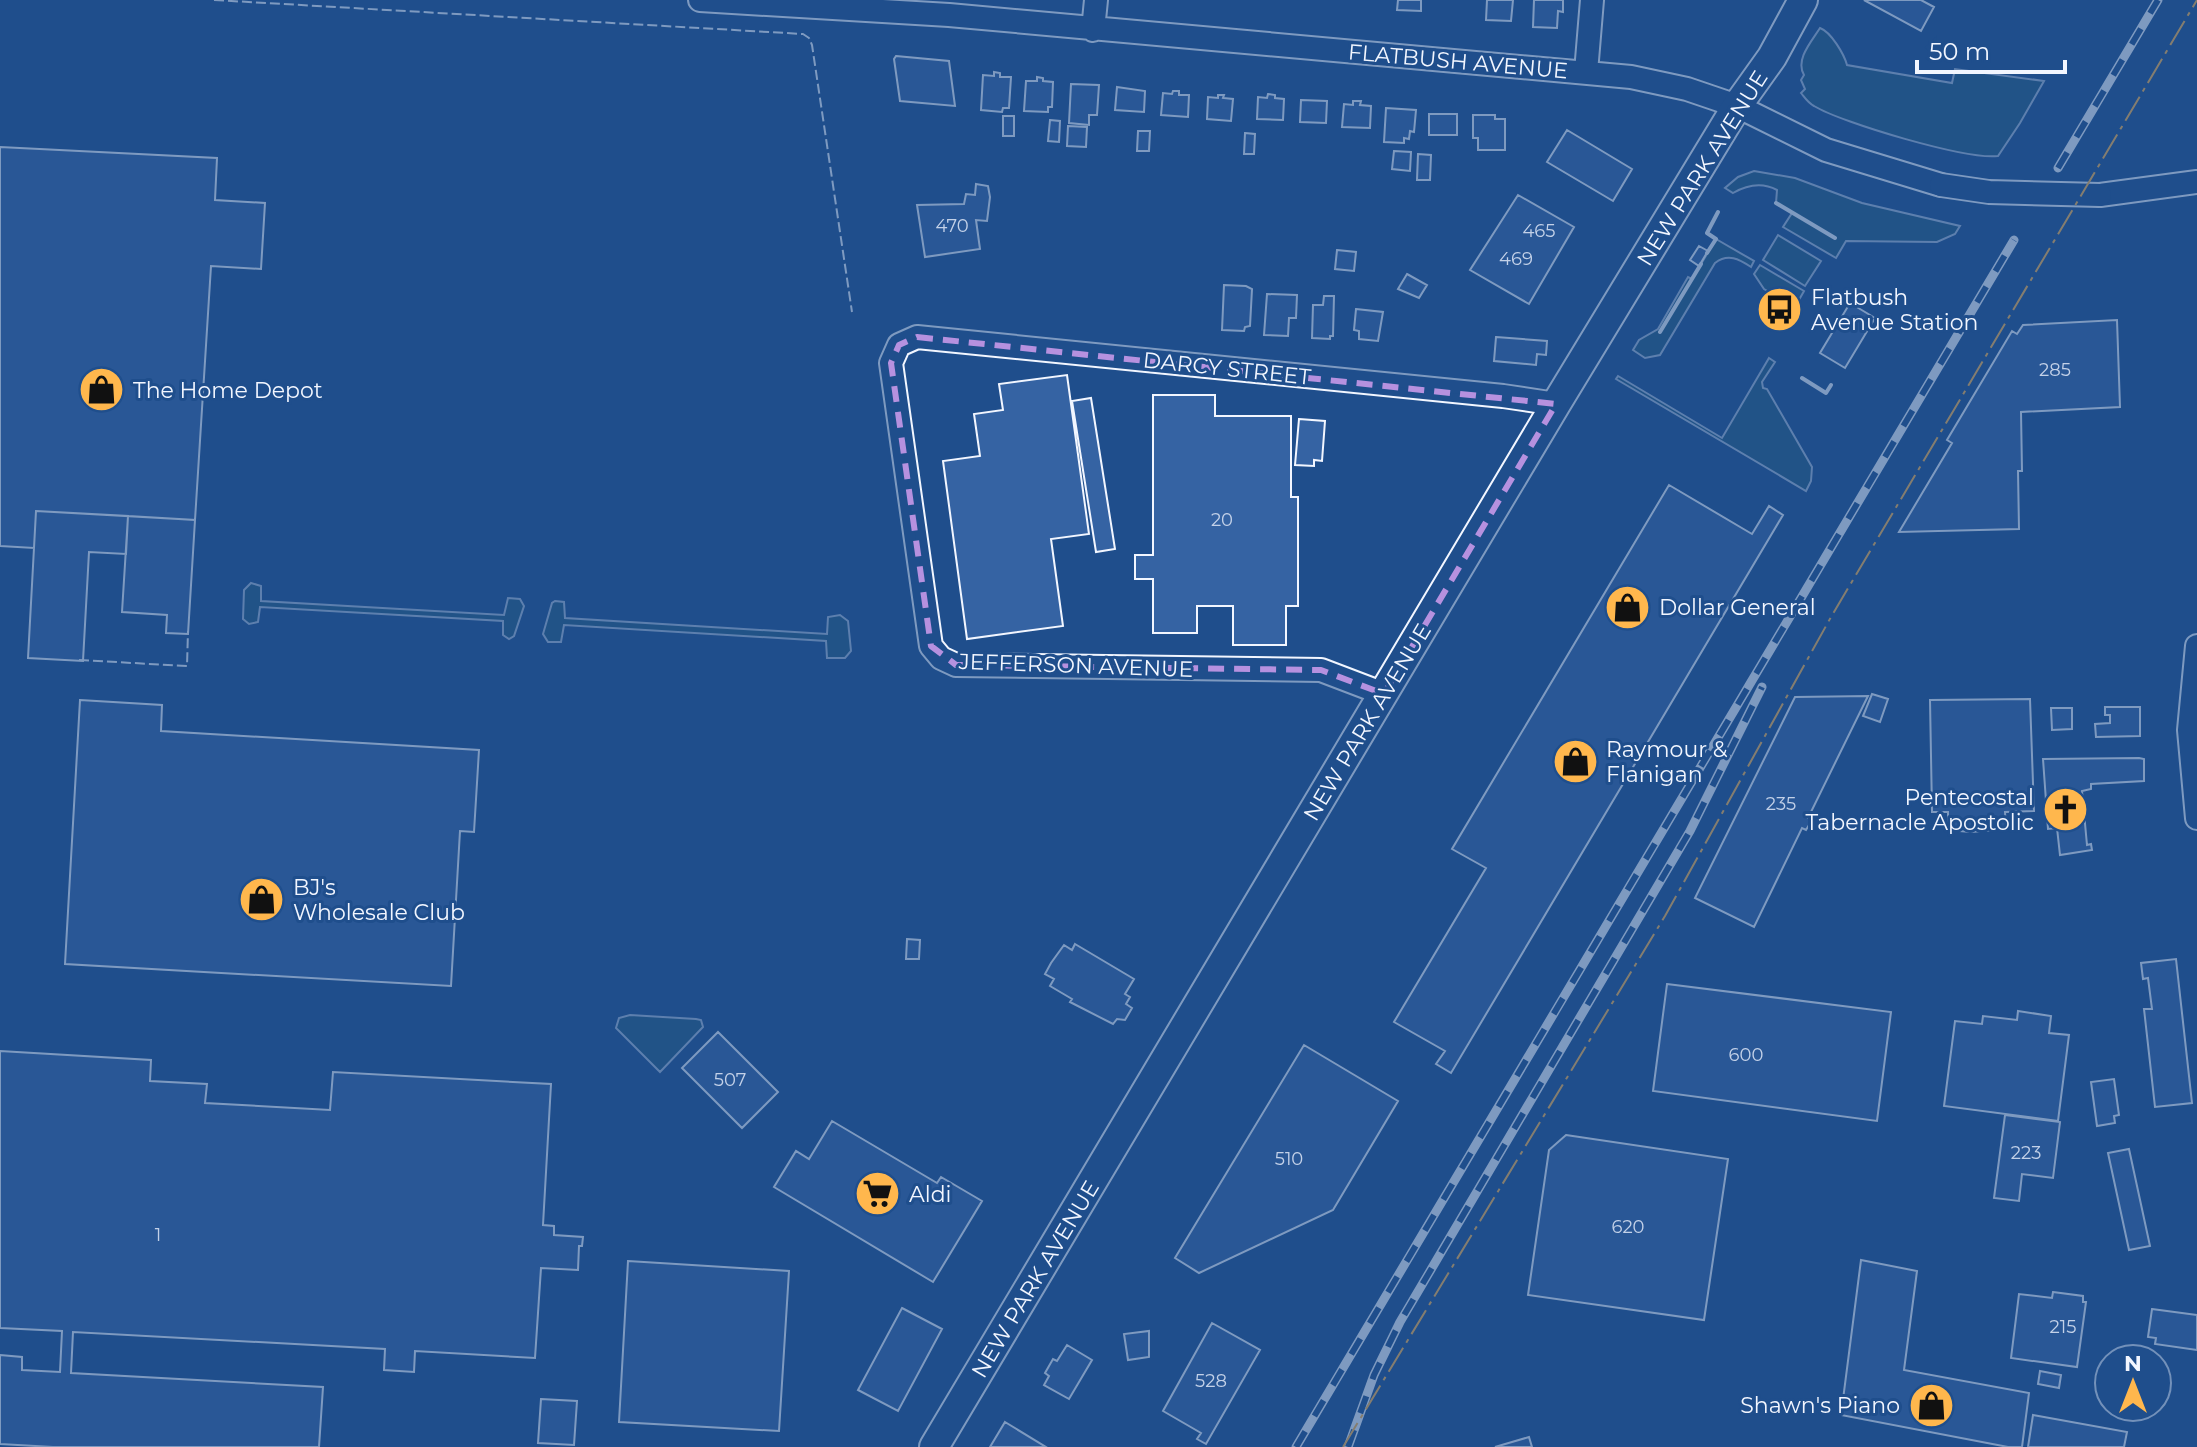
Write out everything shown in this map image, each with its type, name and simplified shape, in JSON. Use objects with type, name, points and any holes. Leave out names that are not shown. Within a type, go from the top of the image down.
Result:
[{"type":"main road","name":"NEW PARK AVENUE","points":[[934,1447],[1556,404],[1737,106],[1772,57],[1803,0]]},
{"type":"street","name":"FLATBUSH AVENUE","points":[[700,0],[840,4],[1093,30],[1631,77],[1687,89],[1737,106],[1826,150],[1941,185],[1989,192],[2100,195],[2197,182]]},
{"type":"street","points":[[1093,30],[1096,0]]},
{"type":"street","points":[[1586,72],[1592,0]]},
{"type":"street","name":"DARCY STREET","points":[[899,345],[917,337],[1503,396],[1556,404]]},
{"type":"street","name":"JEFFERSON AVENUE","points":[[899,345],[891,363],[931,646],[941,658],[956,665],[1321,670],[1384,694]]},
{"type":"street","points":[[2197,646],[2189,730],[2197,818]]},
{"type":"highlighted area","points":[[917,337],[1556,404],[1384,694],[1321,670],[956,665],[931,646],[891,363],[899,345]]},
{"type":"shaded area","points":[[1820,28],[1836,44],[1847,65],[1952,83],[1955,69],[2044,81],[1998,156],[1982,156],[1934,146],[1850,122],[1808,102],[1801,93],[1805,89],[1801,80],[1804,75],[1801,63]]},
{"type":"shaded area","points":[[1754,171],[1795,178],[1862,203],[1960,226],[1955,234],[1937,242],[1846,241],[1836,258],[1783,227],[1792,213],[1776,203],[1777,190],[1755,186],[1733,193],[1725,188],[1738,177]]},
{"type":"shaded area","points":[[1778,235],[1821,261],[1805,286],[1763,260]]},
{"type":"shaded area","points":[[1716,239],[1754,261],[1751,267],[1733,258],[1724,258],[1715,263],[1660,355],[1645,358],[1633,350],[1639,340],[1658,329],[1688,277],[1692,279]]},
{"type":"shaded area","points":[[1760,265],[1804,291],[1795,307],[1764,289],[1754,274]]},
{"type":"shaded area","points":[[1769,358],[1775,362],[1762,382],[1763,388],[1767,389],[1812,467],[1811,481],[1806,491],[1616,379],[1618,376],[1722,438]]},
{"type":"shaded area","points":[[251,583],[261,586],[261,601],[504,615],[508,598],[520,599],[524,606],[514,636],[509,639],[503,635],[503,621],[260,607],[258,622],[249,624],[243,619],[244,590]]},
{"type":"shaded area","points":[[555,601],[564,602],[565,618],[827,634],[828,617],[840,615],[848,621],[851,651],[845,658],[827,658],[826,641],[564,625],[561,642],[548,642],[543,634]]},
{"type":"shaded area","points":[[630,1015],[696,1019],[701,1020],[703,1027],[660,1072],[616,1028],[619,1018]]},
{"type":"building","points":[[1398,0],[1421,0],[1421,11],[1397,10]]},
{"type":"building","points":[[1487,0],[1513,0],[1511,21],[1486,20]]},
{"type":"building","points":[[1534,0],[1563,0],[1563,12],[1558,11],[1557,28],[1533,27]]},
{"type":"building","points":[[1864,0],[1921,0],[1934,7],[1921,31]]},
{"type":"building","points":[[896,56],[949,61],[955,106],[900,101]]},
{"type":"building","points":[[994,72],[1000,73],[1000,77],[1011,77],[1009,108],[1003,108],[1002,112],[981,110],[983,75],[994,76]]},
{"type":"building","points":[[1037,77],[1053,82],[1052,107],[1048,107],[1048,112],[1024,111],[1026,81],[1037,81]]},
{"type":"building","points":[[1071,84],[1099,85],[1097,115],[1089,115],[1089,125],[1069,123]]},
{"type":"building","points":[[1117,87],[1145,91],[1144,112],[1115,110]]},
{"type":"building","points":[[1179,91],[1179,95],[1189,95],[1188,117],[1161,115],[1163,93],[1172,94]]},
{"type":"building","points":[[1268,94],[1284,99],[1283,120],[1257,119],[1258,97],[1267,98]]},
{"type":"building","points":[[1218,95],[1233,99],[1231,121],[1207,119],[1208,97],[1218,98]]},
{"type":"building","points":[[1301,100],[1327,101],[1326,123],[1300,122]]},
{"type":"building","points":[[1353,101],[1371,106],[1370,128],[1342,127],[1344,104],[1353,105]]},
{"type":"building","points":[[1386,108],[1416,110],[1414,132],[1410,131],[1409,139],[1404,138],[1404,143],[1384,142]]},
{"type":"building","points":[[1429,114],[1457,114],[1457,135],[1429,135]]},
{"type":"building","points":[[1473,115],[1495,115],[1495,119],[1505,119],[1505,150],[1478,150],[1478,138],[1473,138]]},
{"type":"building","points":[[1003,116],[1014,116],[1014,136],[1003,136]]},
{"type":"building","points":[[1050,120],[1060,121],[1059,142],[1048,141]]},
{"type":"building","points":[[1068,126],[1087,127],[1086,147],[1067,146]]},
{"type":"building","points":[[1567,130],[1632,169],[1613,201],[1547,162]]},
{"type":"building","points":[[1138,131],[1150,131],[1149,151],[1137,151]]},
{"type":"building","points":[[1245,133],[1255,134],[1254,154],[1244,154]]},
{"type":"building","name":"The Home Depot","points":[[0,147],[217,158],[215,200],[265,203],[261,269],[211,266],[195,520],[36,511],[34,548],[0,546]]},
{"type":"building","points":[[1394,151],[1411,152],[1410,171],[1392,169]]},
{"type":"building","points":[[1418,154],[1431,155],[1430,180],[1417,180]]},
{"type":"building","points":[[976,184],[988,186],[990,197],[987,221],[976,220],[980,249],[925,257],[917,205],[964,204],[966,194],[975,195]]},
{"type":"building","points":[[1518,195],[1574,227],[1529,304],[1470,270]]},
{"type":"building","points":[[1699,246],[1708,251],[1699,266],[1690,260]]},
{"type":"building","points":[[1337,250],[1356,252],[1354,271],[1335,269]]},
{"type":"building","points":[[1407,274],[1427,285],[1419,298],[1398,289]]},
{"type":"building","points":[[1224,285],[1252,289],[1250,326],[1245,327],[1244,331],[1222,330]]},
{"type":"building","points":[[1267,294],[1297,295],[1296,318],[1289,318],[1288,336],[1264,335]]},
{"type":"building","points":[[1324,296],[1334,296],[1333,336],[1330,339],[1312,338],[1313,305],[1323,305]]},
{"type":"building","points":[[1850,303],[1875,318],[1845,368],[1820,353]]},
{"type":"building","points":[[1356,309],[1383,312],[1378,341],[1359,339],[1359,331],[1354,330]]},
{"type":"building","points":[[2117,320],[2120,407],[2021,412],[2019,529],[1899,532],[1952,443],[1947,440],[2012,331],[2017,334],[2023,325]]},
{"type":"building","points":[[1496,337],[1547,341],[1546,355],[1537,354],[1536,365],[1494,361]]},
{"type":"building","points":[[1067,375],[1089,534],[1051,539],[1063,626],[967,639],[943,461],[980,456],[974,414],[1003,410],[999,384]]},
{"type":"building","points":[[1153,395],[1215,395],[1215,416],[1291,416],[1291,497],[1298,497],[1298,606],[1286,606],[1286,645],[1233,645],[1233,606],[1197,606],[1197,633],[1153,633],[1153,579],[1135,579],[1135,555],[1153,555]]},
{"type":"building","points":[[1091,398],[1115,549],[1096,552],[1072,401]]},
{"type":"building","points":[[1299,419],[1325,421],[1322,461],[1314,460],[1314,466],[1295,465]]},
{"type":"building","points":[[1669,485],[1752,534],[1769,506],[1783,515],[1451,1073],[1436,1064],[1445,1051],[1394,1022],[1486,868],[1452,849]]},
{"type":"building","points":[[36,511],[128,516],[126,554],[89,552],[83,661],[28,658]]},
{"type":"building","points":[[128,516],[195,520],[188,634],[166,633],[167,615],[122,612]]},
{"type":"building","points":[[1872,694],[1888,699],[1880,722],[1863,716]]},
{"type":"building","points":[[1868,696],[1808,818],[1812,820],[1806,830],[1802,828],[1754,927],[1695,898],[1795,697]]},
{"type":"building","points":[[2030,699],[2034,811],[2005,812],[2006,829],[1948,830],[1948,812],[1932,812],[1930,700]]},
{"type":"building","name":"BJ's Wholesale Club","points":[[80,700],[162,705],[161,731],[479,750],[474,832],[460,831],[451,986],[65,964]]},
{"type":"building","points":[[2105,707],[2140,707],[2140,736],[2096,737],[2095,724],[2110,723]]},
{"type":"building","points":[[2051,708],[2072,708],[2072,729],[2052,730]]},
{"type":"building","name":"Pentecostal Tabernacle Apostolic","points":[[2043,759],[2144,759],[2144,781],[2091,784],[2091,789],[2082,791],[2087,845],[2091,844],[2092,850],[2060,855],[2057,828],[2048,829]]},
{"type":"building","points":[[907,939],[920,940],[919,959],[906,959]]},
{"type":"building","points":[[1075,944],[1134,979],[1125,994],[1130,997],[1126,1004],[1132,1008],[1125,1020],[1117,1019],[1113,1024],[1070,1002],[1072,999],[1050,986],[1054,979],[1045,974],[1051,963],[1064,945],[1072,950]]},
{"type":"building","points":[[2176,959],[2192,1103],[2155,1107],[2144,1009],[2152,1009],[2148,978],[2143,979],[2141,963]]},
{"type":"building","points":[[1667,984],[1891,1012],[1877,1121],[1653,1091]]},
{"type":"building","points":[[2018,1011],[2051,1016],[2049,1033],[2069,1035],[2058,1121],[1944,1106],[1955,1021],[1982,1024],[1983,1016],[2017,1020]]},
{"type":"building","points":[[718,1032],[778,1092],[742,1128],[682,1068]]},
{"type":"building","points":[[1304,1045],[1398,1101],[1333,1210],[1199,1273],[1175,1258]]},
{"type":"building","points":[[0,1051],[151,1060],[150,1081],[207,1084],[205,1103],[330,1110],[333,1072],[551,1084],[543,1225],[554,1226],[554,1235],[583,1237],[582,1246],[579,1246],[578,1270],[541,1268],[535,1358],[415,1351],[414,1372],[384,1370],[385,1349],[73,1332],[71,1373],[323,1387],[319,1447],[53,1447],[0,1444],[0,1355],[22,1357],[22,1370],[60,1372],[62,1331],[0,1328]]},
{"type":"building","points":[[2114,1079],[2119,1115],[2114,1116],[2115,1123],[2097,1126],[2091,1082]]},
{"type":"building","points":[[2005,1115],[2060,1122],[2053,1178],[2022,1174],[2019,1201],[1994,1198]]},
{"type":"building","name":"Aldi","points":[[832,1121],[937,1183],[941,1177],[982,1201],[933,1282],[774,1187],[796,1151],[809,1159]]},
{"type":"building","points":[[1566,1135],[1728,1159],[1704,1320],[1528,1295],[1549,1150]]},
{"type":"building","points":[[2129,1149],[2150,1246],[2129,1250],[2108,1153]]},
{"type":"building","points":[[1861,1260],[1917,1271],[1904,1370],[2029,1393],[2022,1447],[2008,1447],[1841,1415]]},
{"type":"building","points":[[628,1261],[789,1271],[779,1431],[619,1422]]},
{"type":"building","points":[[2053,1292],[2083,1296],[2083,1302],[2086,1302],[2077,1367],[2011,1358],[2019,1294],[2052,1298]]},
{"type":"building","points":[[902,1308],[942,1329],[898,1411],[858,1390]]},
{"type":"building","points":[[2152,1309],[2197,1315],[2197,1350],[2173,1347],[2173,1343],[2155,1343],[2156,1338],[2148,1337]]},
{"type":"building","points":[[1212,1323],[1260,1350],[1206,1444],[1197,1439],[1201,1433],[1163,1411]]},
{"type":"building","points":[[1149,1331],[1149,1357],[1128,1360],[1124,1334]]},
{"type":"building","points":[[1067,1345],[1092,1360],[1069,1399],[1044,1385],[1049,1376],[1045,1373],[1053,1359],[1057,1361]]},
{"type":"building","points":[[2040,1371],[2061,1375],[2059,1388],[2038,1384]]},
{"type":"building","points":[[541,1399],[577,1401],[574,1445],[538,1443]]},
{"type":"building","points":[[2033,1415],[2127,1432],[2124,1447],[2028,1447]]},
{"type":"building","points":[[1005,1422],[1046,1447],[990,1447]]},
{"type":"building","points":[[1529,1437],[1532,1447],[1495,1447]]},
{"type":"railway","points":[[2058,168],[2158,0]]},
{"type":"railway","points":[[1296,1447],[2014,240]]},
{"type":"railway","points":[[1348,1447],[1374,1375],[1400,1322],[1690,831],[1762,687]]},
{"type":"fence","points":[[214,0],[803,34],[812,45],[852,312]]},
{"type":"fence","points":[[79,660],[187,666],[188,631]]},
{"type":"wall","points":[[1776,203],[1835,238]]},
{"type":"wall","points":[[1707,253],[1716,239],[1707,233],[1718,212]]},
{"type":"wall","points":[[1660,332],[1701,264]]},
{"type":"wall","points":[[1802,378],[1826,393],[1831,385]]},
{"type":"power","points":[[1343,1447],[1665,916],[1831,617],[2197,0]]},
{"type":"place","name":"Flatbush Avenue Station","points":[[1780,310]]},
{"type":"place","name":"The Home Depot","points":[[102,390]]},
{"type":"place","name":"Dollar General","points":[[1628,607]]},
{"type":"place","name":"Raymour & Flanigan","points":[[1575,762]]},
{"type":"place","name":"Pentecostal Tabernacle Apostolic","points":[[2065,810]]},
{"type":"place","name":"BJ's Wholesale Club","points":[[262,900]]},
{"type":"place","name":"Aldi","points":[[878,1194]]},
{"type":"place","name":"Shawn's Piano","points":[[1931,1405]]}]
